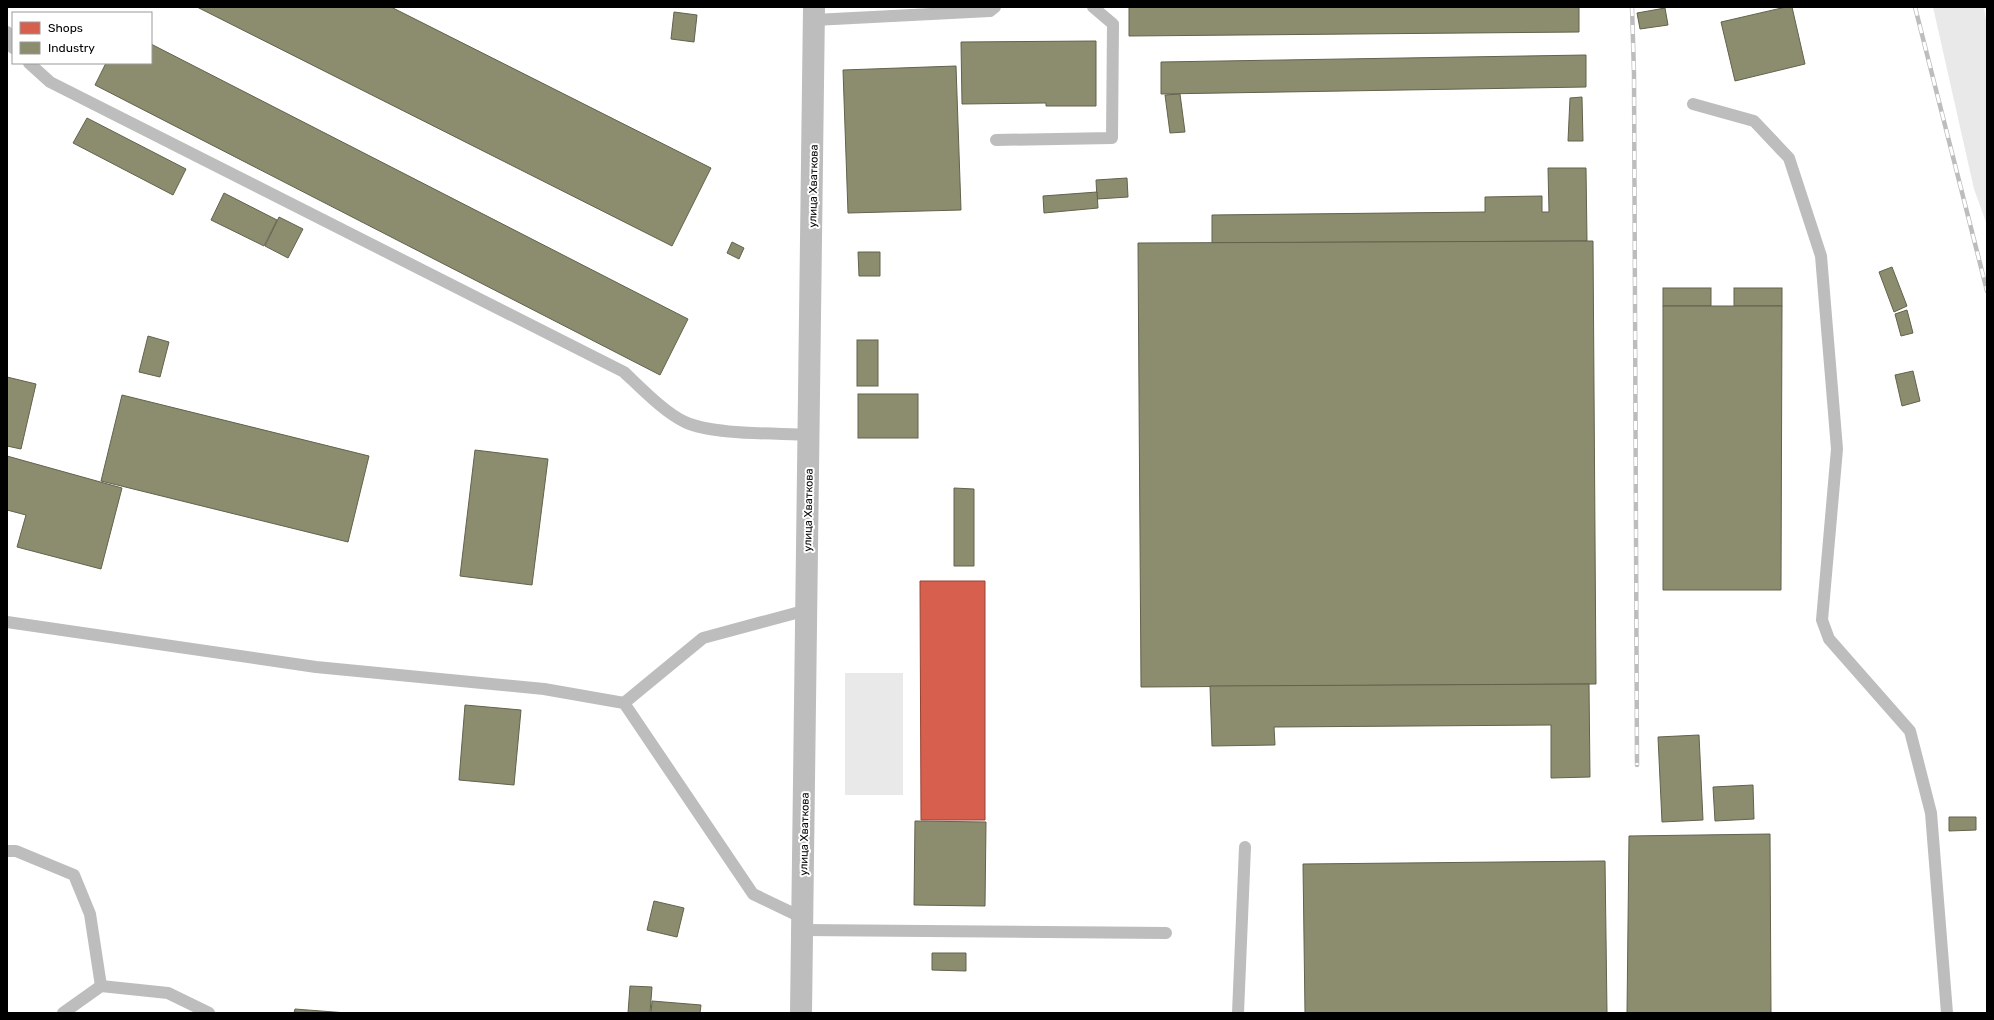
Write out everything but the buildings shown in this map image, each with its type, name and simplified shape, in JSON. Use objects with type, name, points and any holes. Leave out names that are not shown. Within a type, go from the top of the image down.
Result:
[{"type":"street","name":"улица Хваткова","points":[[801,1013],[814,13]]},
{"type":"lane","points":[[814,13],[990,11],[995,7]]},
{"type":"lane","points":[[996,140],[1112,138],[1113,24],[1094,7]]},
{"type":"lane","points":[[7,32],[9,44],[12,47]]},
{"type":"lane","points":[[30,64],[50,82],[624,372],[650,397],[685,422],[713,429],[809,435]]},
{"type":"lane","points":[[1693,104],[1754,121],[1789,158],[1821,256],[1837,449],[1822,620],[1828,639],[1910,731],[1932,813],[1947,1013]]},
{"type":"lane","points":[[624,703],[703,638],[807,610]]},
{"type":"lane","points":[[7,622],[316,667],[544,689],[624,703],[753,894],[802,924],[1166,934]]},
{"type":"lane","points":[[1238,1013],[1245,847]]},
{"type":"lane","points":[[7,851],[16,851],[74,875],[90,914],[102,986]]},
{"type":"lane","points":[[63,1013],[102,986],[168,993],[209,1013]]},
{"type":"shaded area","points":[[1933,7],[1984,7],[1987,27],[1987,225],[1974,189]]},
{"type":"shaded area","points":[[845,673],[903,673],[903,795],[845,795]]},
{"type":"railway","points":[[1632,7],[1634,74],[1637,765]]},
{"type":"railway","points":[[1915,7],[1987,291]]}]
